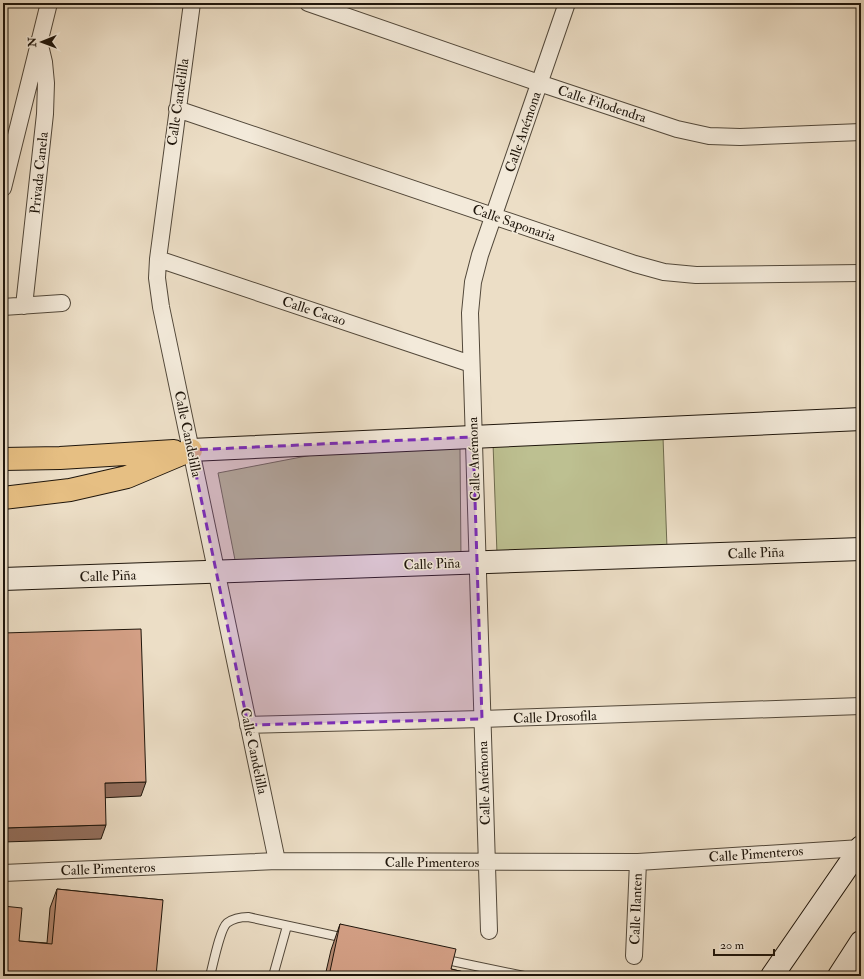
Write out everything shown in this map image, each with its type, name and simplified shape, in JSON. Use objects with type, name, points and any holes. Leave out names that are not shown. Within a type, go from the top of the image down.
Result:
[{"type":"main road","points":[[3,459],[60,458],[191,450],[861,419]]},
{"type":"main road","points":[[3,498],[70,490],[127,477],[191,450]]},
{"type":"main road","name":"Calle Piña","points":[[3,579],[861,549]]},
{"type":"main road","points":[[772,976],[861,848]]},
{"type":"main road","points":[[839,976],[861,942]]},
{"type":"street","name":"Privada Canela","points":[[3,188],[49,3]]},
{"type":"street","name":"Calle Candelilla","points":[[192,3],[177,109],[158,259],[157,278],[161,307],[277,861]]},
{"type":"street","name":"Calle Filodendra","points":[[308,3],[677,129],[708,136],[740,137],[861,132]]},
{"type":"street","name":"Calle Anémona","points":[[489,931],[470,313],[473,282],[480,255],[567,3]]},
{"type":"street","name":"Privada Canela","points":[[24,306],[45,114],[46,82],[44,62],[39,41]]},
{"type":"street","name":"Calle Saponaria","points":[[177,109],[635,264],[664,272],[704,275],[861,273]]},
{"type":"street","name":"Calle Cacao","points":[[158,259],[471,364]]},
{"type":"street","points":[[3,307],[62,304]]},
{"type":"street","name":"Calle Drosofila","points":[[248,724],[482,719],[861,706]]},
{"type":"street","name":"Calle Pimenteros","points":[[3,873],[277,861],[638,862],[861,848]]},
{"type":"street","name":"Calle Ilanten","points":[[634,956],[638,862]]},
{"type":"lane","points":[[210,976],[220,937],[226,924],[237,918],[248,917],[356,940]]},
{"type":"lane","points":[[273,976],[287,926]]},
{"type":"lane","points":[[432,957],[524,976]]},
{"type":"highlighted area","points":[[473,437],[482,719],[248,725],[191,450]]},
{"type":"green space","points":[[663,437],[667,548],[497,554],[493,443]]},
{"type":"green space","points":[[460,448],[461,559],[235,560],[218,473],[338,450]]},
{"type":"building","points":[[141,629],[146,782],[105,783],[106,825],[3,828],[3,633]]},
{"type":"building","points":[[57,889],[163,900],[156,976],[3,976],[3,906],[22,908],[19,941],[52,944]]},
{"type":"building","points":[[340,924],[456,949],[451,969],[481,976],[329,976]]}]
